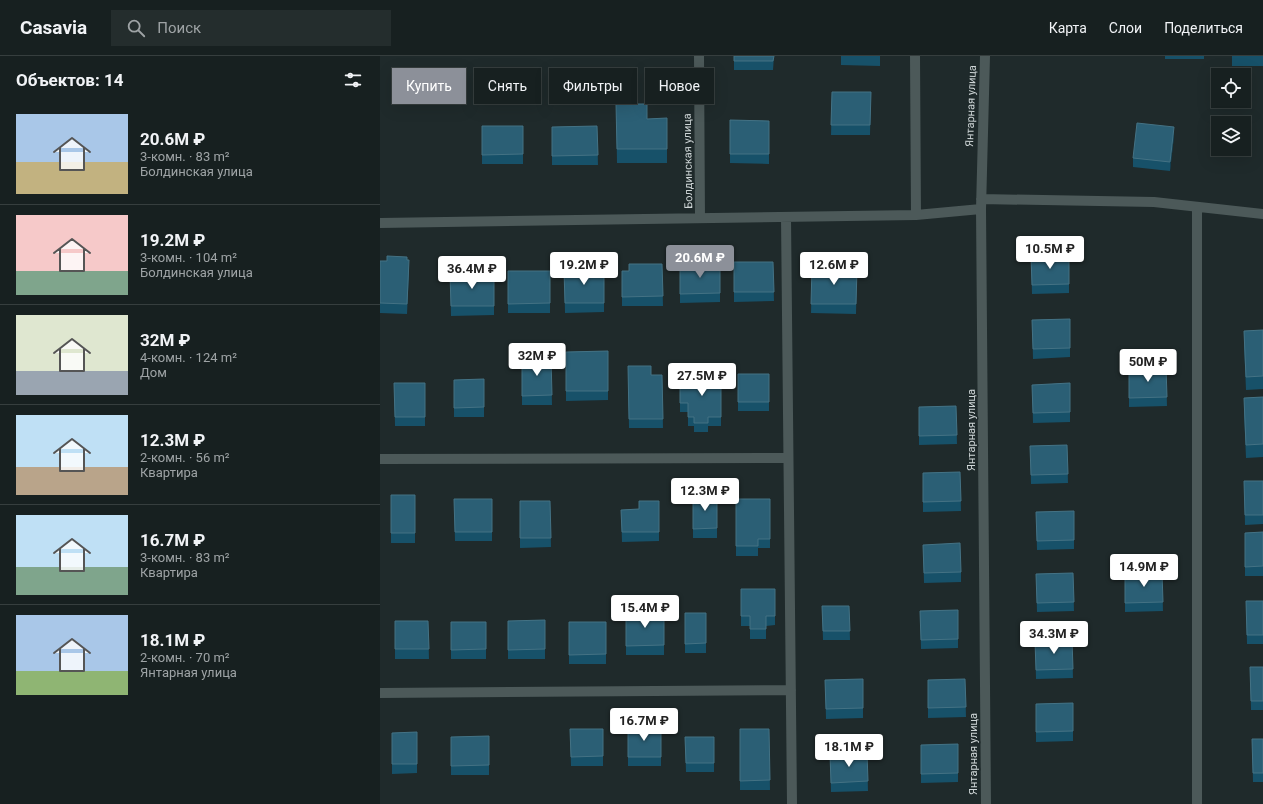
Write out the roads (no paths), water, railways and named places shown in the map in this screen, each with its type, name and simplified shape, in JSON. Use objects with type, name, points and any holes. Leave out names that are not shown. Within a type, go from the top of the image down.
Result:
[{"type":"street","name":"Болдинская улица","points":[[699,56],[700,218]]},
{"type":"street","points":[[915,56],[916,215]]},
{"type":"street","name":"Янтарная улица","points":[[985,56],[981,204],[986,804]]},
{"type":"street","points":[[380,223],[916,215],[981,204],[1154,202],[1263,214]]},
{"type":"street","points":[[1197,207],[1197,804]]},
{"type":"street","points":[[786,217],[792,804]]},
{"type":"street","points":[[380,459],[788,458]]},
{"type":"street","points":[[380,693],[791,690]]}]
